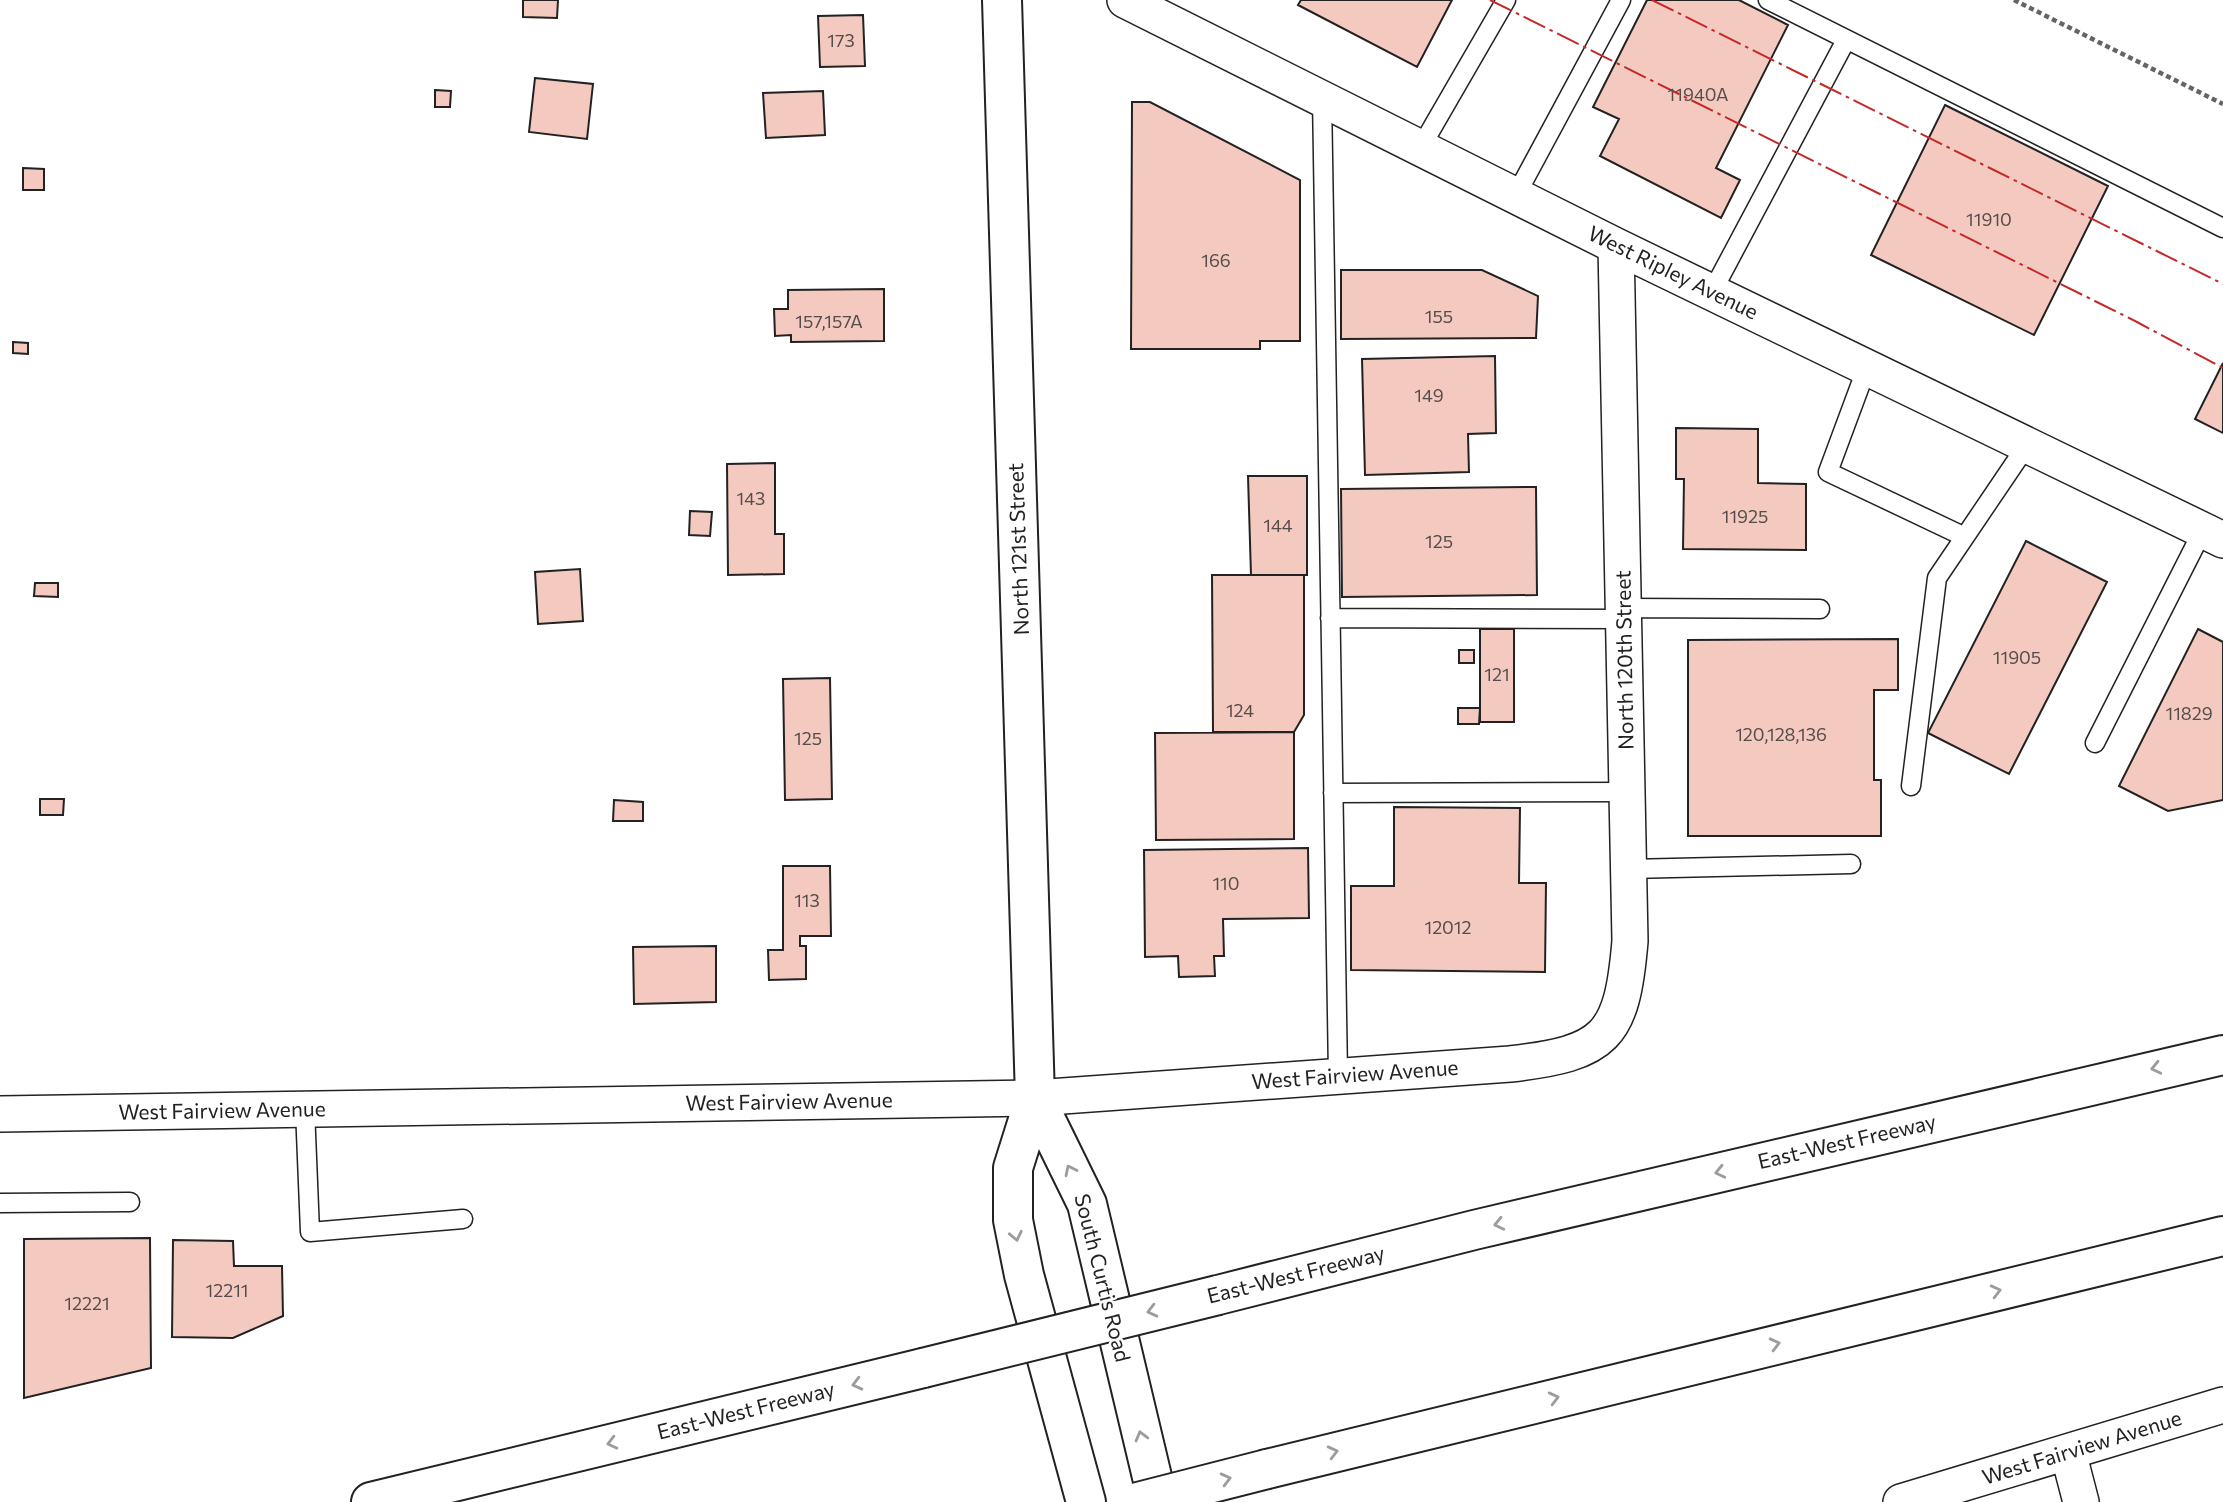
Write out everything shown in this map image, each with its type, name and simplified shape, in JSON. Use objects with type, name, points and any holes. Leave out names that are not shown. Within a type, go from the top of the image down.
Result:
[{"type":"main road","name":"North 121st Street","points":[[1002,0],[1035,1098]]},
{"type":"main road","name":"East-West Freeway","points":[[371,1502],[1474,1230],[2223,1055]]},
{"type":"main road","points":[[1035,1098],[1013,1168],[1013,1220],[1024,1275],[1086,1502]]},
{"type":"main road","name":"South Curtis Road","points":[[1035,1098],[1087,1204],[1158,1502]]},
{"type":"main road","points":[[1138,1502],[2223,1236]]},
{"type":"street","name":"West Ripley Avenue","points":[[1125,0],[1322,96],[1616,246],[2213,535]]},
{"type":"street","name":"North 120th Street","points":[[1576,1052],[1608,1032],[1620,1008],[1630,941],[1616,246]]},
{"type":"street","name":"West Fairview Avenue","points":[[0,1114],[1035,1098],[1510,1064],[1576,1052]]},
{"type":"street","name":"West Fairview Avenue","points":[[1901,1502],[2223,1405]]},
{"type":"street","points":[[2068,1452],[2081,1502]]},
{"type":"lane","points":[[1421,147],[1506,0]]},
{"type":"lane","points":[[1516,195],[1621,0]]},
{"type":"lane","points":[[1768,0],[2223,228]]},
{"type":"lane","points":[[1712,292],[1846,40]]},
{"type":"lane","points":[[1322,96],[1338,1075]]},
{"type":"lane","points":[[1867,367],[1828,472],[1965,537]]},
{"type":"lane","points":[[1911,786],[1937,578],[2026,445]]},
{"type":"lane","points":[[2095,743],[2213,535]]},
{"type":"lane","points":[[1330,618],[1820,609]]},
{"type":"lane","points":[[1333,793],[1628,792]]},
{"type":"lane","points":[[1629,869],[1851,864]]},
{"type":"lane","points":[[305,1109],[310,1232],[463,1219]]},
{"type":"lane","points":[[0,1203],[130,1202]]},
{"type":"path","points":[[2014,0],[2223,104]]},
{"type":"building","points":[[523,0],[558,0],[557,18],[523,17]]},
{"type":"building","points":[[1301,0],[1452,0],[1417,67],[1298,5]]},
{"type":"building","points":[[1647,0],[1739,0],[1788,25],[1716,168],[1740,180],[1721,218],[1600,156],[1619,119],[1593,107]]},
{"type":"building","points":[[863,15],[865,66],[820,67],[818,16]]},
{"type":"building","points":[[535,78],[593,84],[587,139],[529,132]]},
{"type":"building","points":[[435,90],[451,91],[450,107],[435,107]]},
{"type":"building","points":[[823,91],[825,135],[766,138],[763,93]]},
{"type":"building","points":[[1132,102],[1150,102],[1300,180],[1300,341],[1260,341],[1260,349],[1131,349]]},
{"type":"building","points":[[1945,105],[2108,186],[2034,335],[1871,255]]},
{"type":"building","points":[[23,168],[44,169],[44,190],[23,190]]},
{"type":"building","points":[[1341,270],[1482,270],[1538,296],[1536,338],[1341,339]]},
{"type":"building","points":[[884,289],[884,341],[791,342],[791,335],[775,336],[774,309],[788,309],[788,290]]},
{"type":"building","points":[[13,342],[28,343],[28,354],[13,353]]},
{"type":"building","points":[[1495,356],[1496,433],[1468,434],[1469,472],[1365,475],[1362,359]]},
{"type":"building","points":[[2223,363],[2223,433],[2195,419]]},
{"type":"building","points":[[1676,428],[1758,429],[1758,483],[1806,484],[1806,550],[1683,549],[1684,479],[1676,479]]},
{"type":"building","points":[[775,463],[775,534],[784,534],[784,574],[728,575],[727,464]]},
{"type":"building","points":[[1248,476],[1307,476],[1307,575],[1251,575]]},
{"type":"building","points":[[1536,487],[1537,595],[1342,597],[1341,489]]},
{"type":"building","points":[[690,511],[712,512],[710,536],[689,535]]},
{"type":"building","points":[[2026,541],[2107,582],[2009,774],[1928,733]]},
{"type":"building","points":[[580,569],[583,621],[538,624],[535,572]]},
{"type":"building","points":[[1212,575],[1304,575],[1304,715],[1294,732],[1213,732]]},
{"type":"building","points":[[35,583],[58,583],[58,597],[34,596]]},
{"type":"building","points":[[1480,629],[1514,629],[1514,722],[1480,722]]},
{"type":"building","points":[[2198,629],[2223,642],[2223,800],[2168,811],[2119,786]]},
{"type":"building","points":[[1898,639],[1898,690],[1874,690],[1874,780],[1881,780],[1881,836],[1688,836],[1688,640]]},
{"type":"building","points":[[1459,650],[1474,650],[1474,663],[1459,663]]},
{"type":"building","points":[[830,678],[832,799],[785,800],[783,679]]},
{"type":"building","points":[[1458,708],[1480,708],[1479,724],[1458,724]]},
{"type":"building","points":[[1294,732],[1294,839],[1156,840],[1155,733]]},
{"type":"building","points":[[40,799],[64,799],[63,815],[40,815]]},
{"type":"building","points":[[614,800],[643,802],[643,821],[613,821]]},
{"type":"building","points":[[1394,807],[1520,808],[1519,883],[1546,883],[1545,972],[1351,970],[1351,886],[1394,886]]},
{"type":"building","points":[[1308,848],[1309,918],[1223,919],[1224,956],[1214,956],[1215,976],[1179,977],[1178,956],[1145,957],[1144,850]]},
{"type":"building","points":[[783,866],[830,866],[831,936],[800,936],[800,946],[806,946],[806,979],[769,980],[768,950],[783,950]]},
{"type":"building","points":[[716,946],[716,1002],[634,1004],[633,947]]},
{"type":"building","points":[[150,1238],[151,1368],[24,1398],[24,1239]]},
{"type":"building","points":[[173,1240],[233,1241],[234,1266],[282,1266],[283,1316],[233,1338],[172,1337]]},
{"type":"power","points":[[1490,0],[2137,322],[2223,368]]},
{"type":"power","points":[[1652,0],[2223,284]]}]
